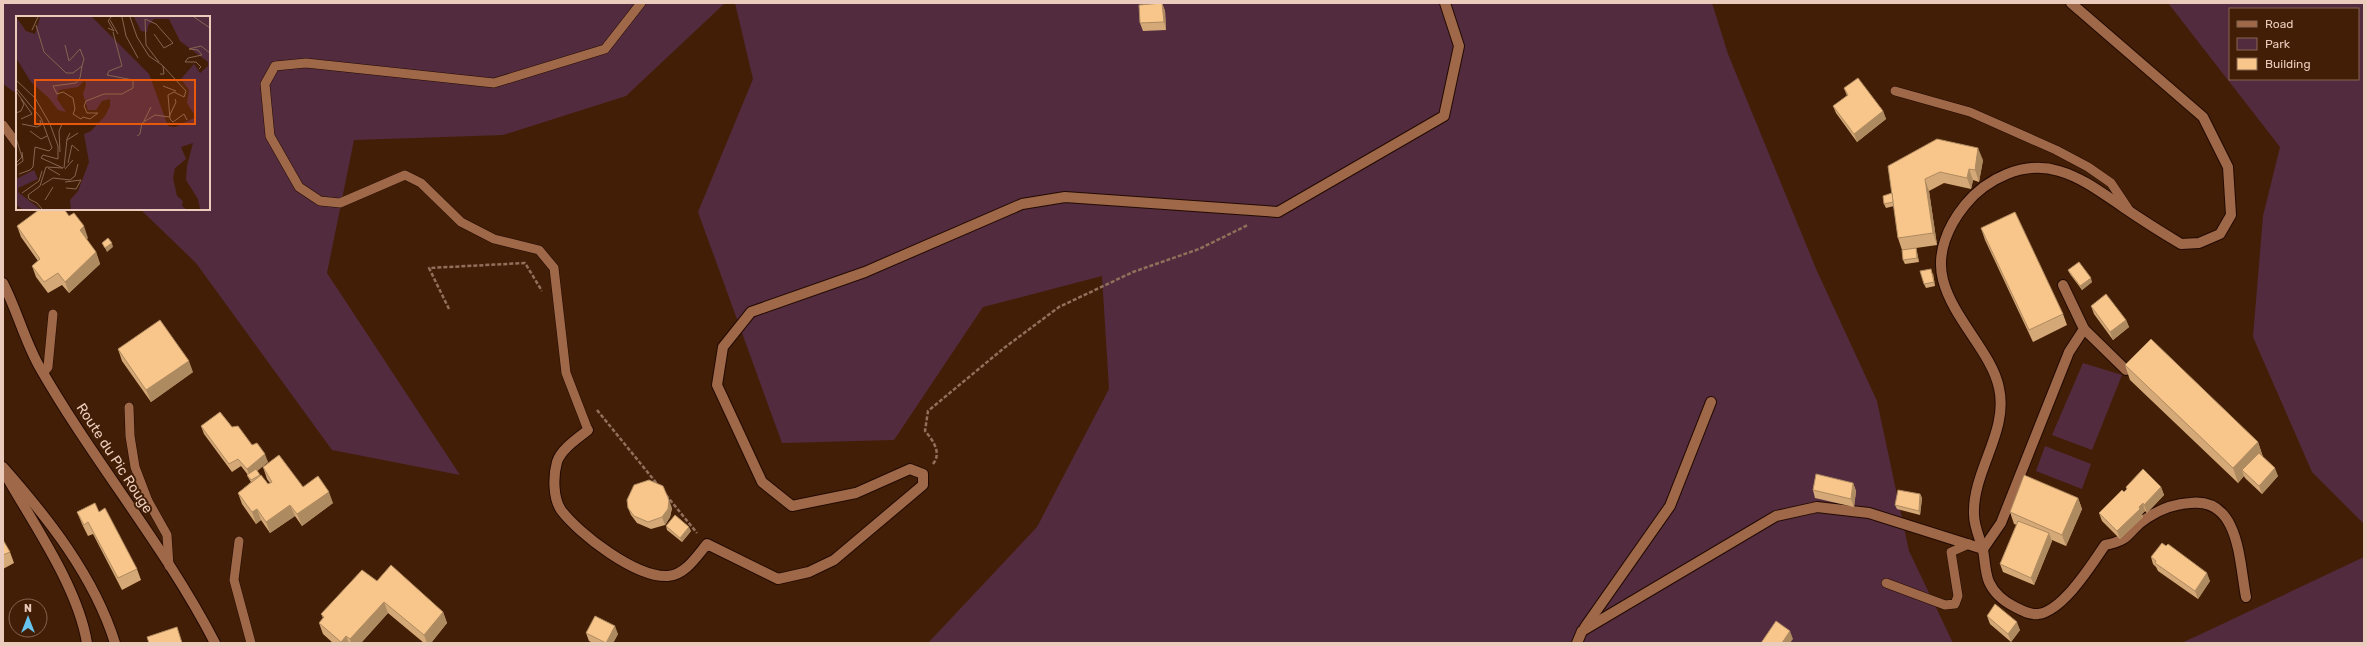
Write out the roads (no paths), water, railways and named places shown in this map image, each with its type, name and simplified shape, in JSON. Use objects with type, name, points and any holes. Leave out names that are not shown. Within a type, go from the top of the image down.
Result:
[{"type":"street","points":[[588,430],[571,444],[557,461],[554,484],[561,509],[588,536],[615,557],[646,572],[668,576],[688,567],[707,544],[778,579],[809,572],[834,560],[923,485],[923,474],[910,469],[856,493],[792,506],[762,482],[717,385],[723,347],[751,312],[865,272],[1022,204],[1065,197],[1278,212],[1444,116],[1459,46],[1445,3]]},
{"type":"street","points":[[2071,3],[2203,117],[2228,167],[2232,215],[2220,234],[2199,244],[2181,244],[2086,182],[2058,170],[2033,169],[2013,172],[1991,181],[1975,193],[1958,214],[1944,242],[1941,260],[1943,279],[1950,300],[1992,369],[1999,388],[1999,414],[1995,434],[1978,485],[1974,515],[1983,549],[1989,581],[1998,595],[2013,606],[2028,613],[2040,614],[2053,608],[2068,593],[2081,579],[2105,545],[2122,542],[2146,518],[2173,505],[2204,501],[2224,513],[2234,531],[2246,598]]},
{"type":"street","name":"Route du Pic Rouge","points":[[3,283],[26,339],[44,373],[88,444],[169,567],[215,643]]},
{"type":"street","points":[[2063,286],[2084,329],[2126,370]]},
{"type":"street","points":[[1983,549],[2001,523],[2069,352],[2084,329]]},
{"type":"street","points":[[1577,643],[1582,630],[1670,506],[1711,402]]},
{"type":"street","points":[[3,466],[29,496],[78,563],[110,627],[115,643]]},
{"type":"street","points":[[3,470],[57,564],[71,595],[87,643]]},
{"type":"street","points":[[1582,630],[1776,516],[1817,507],[1869,513],[1983,549]]},
{"type":"lane","points":[[588,430],[566,373],[554,268],[539,250],[494,239],[461,222],[421,183],[405,175],[340,203],[320,201],[299,187],[270,136],[265,84],[275,66],[306,63],[494,83],[605,50],[641,3]]},
{"type":"lane","points":[[1895,90],[1970,112],[2020,133],[2088,166],[2111,183],[2131,212]]},
{"type":"lane","points":[[3,125],[16,143]]},
{"type":"lane","points":[[44,373],[48,367],[53,314]]},
{"type":"lane","points":[[129,407],[130,436],[135,467],[148,501],[167,535],[169,567]]},
{"type":"lane","points":[[239,541],[234,580],[251,643]]},
{"type":"lane","points":[[1886,583],[1945,605],[1955,604],[1958,596],[1951,552],[1968,544]]}]
